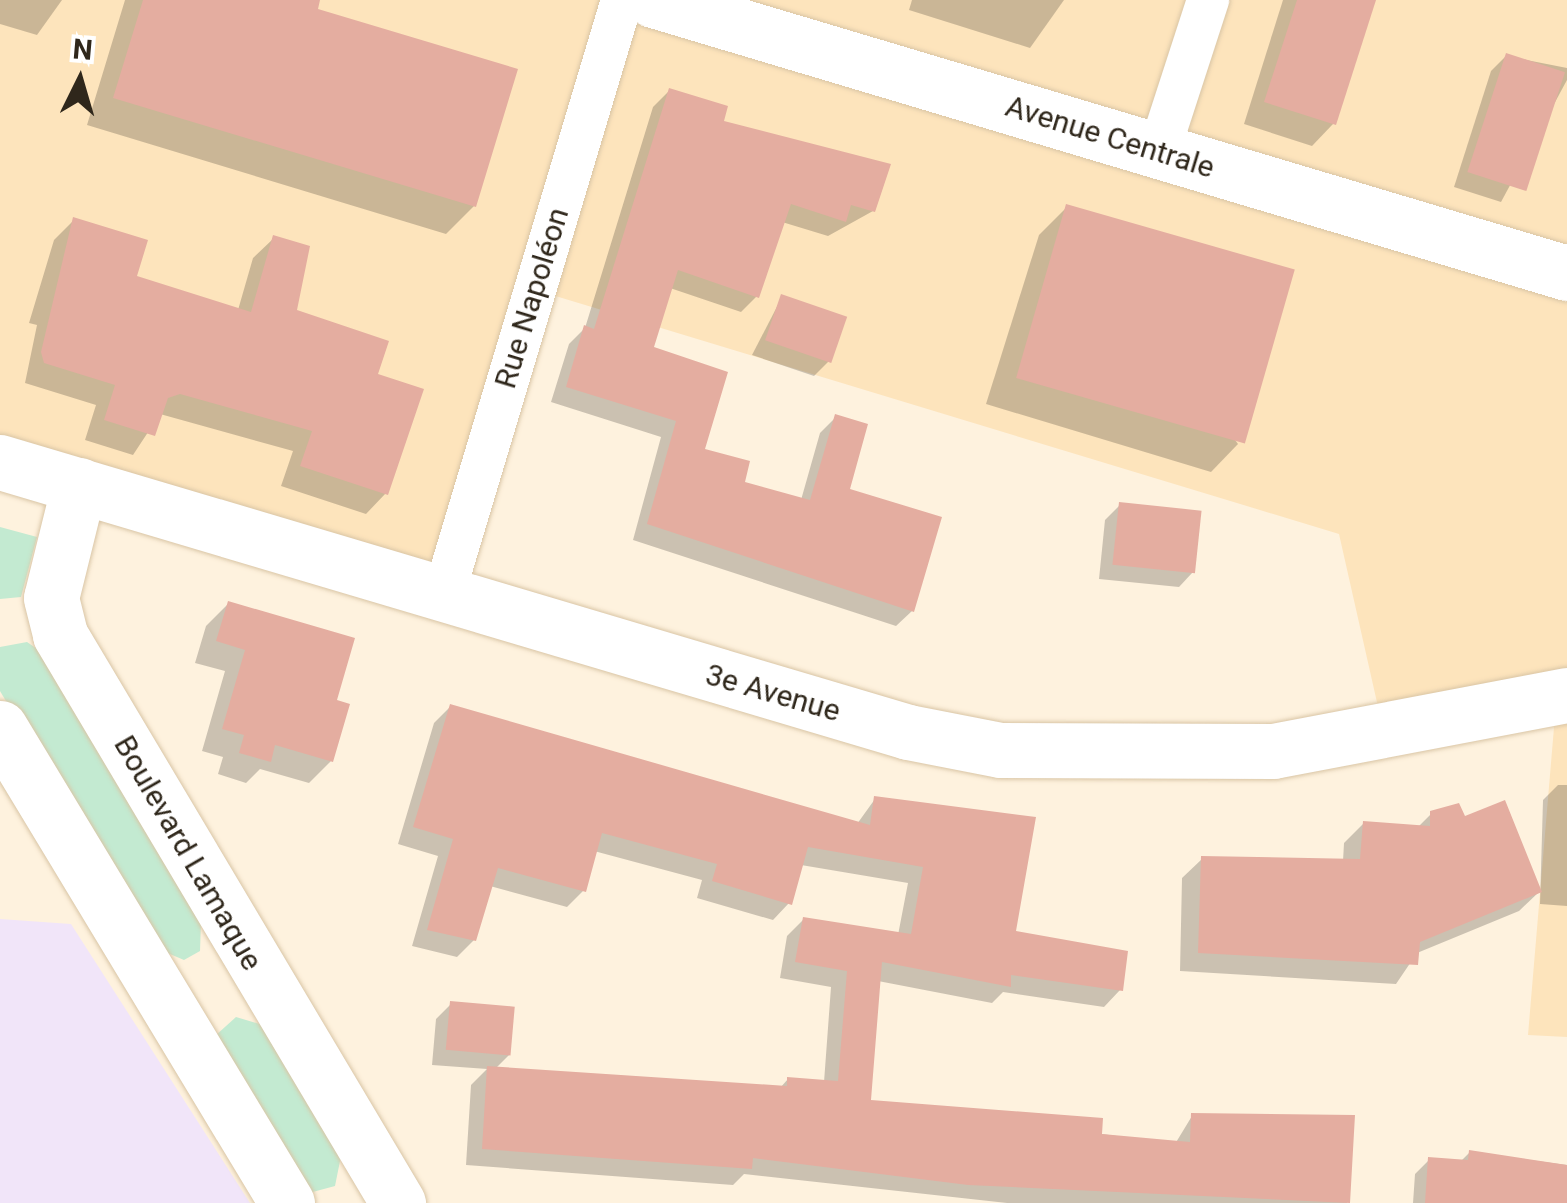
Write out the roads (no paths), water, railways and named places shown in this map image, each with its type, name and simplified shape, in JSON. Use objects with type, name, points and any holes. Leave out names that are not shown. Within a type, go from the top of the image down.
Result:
[{"type":"street","name":"Rue Napoléon","points":[[443,596],[622,0]]},
{"type":"street","name":"Avenue Centrale","points":[[653,0],[1567,273]]},
{"type":"street","points":[[1159,152],[1208,0]]},
{"type":"street","name":"3e Avenue","points":[[0,462],[908,732],[1076,757],[1273,751],[1567,695]]},
{"type":"street","name":"Boulevard Lamaque","points":[[78,486],[51,598],[60,635],[398,1203]]},
{"type":"street","points":[[0,728],[288,1203]]}]
